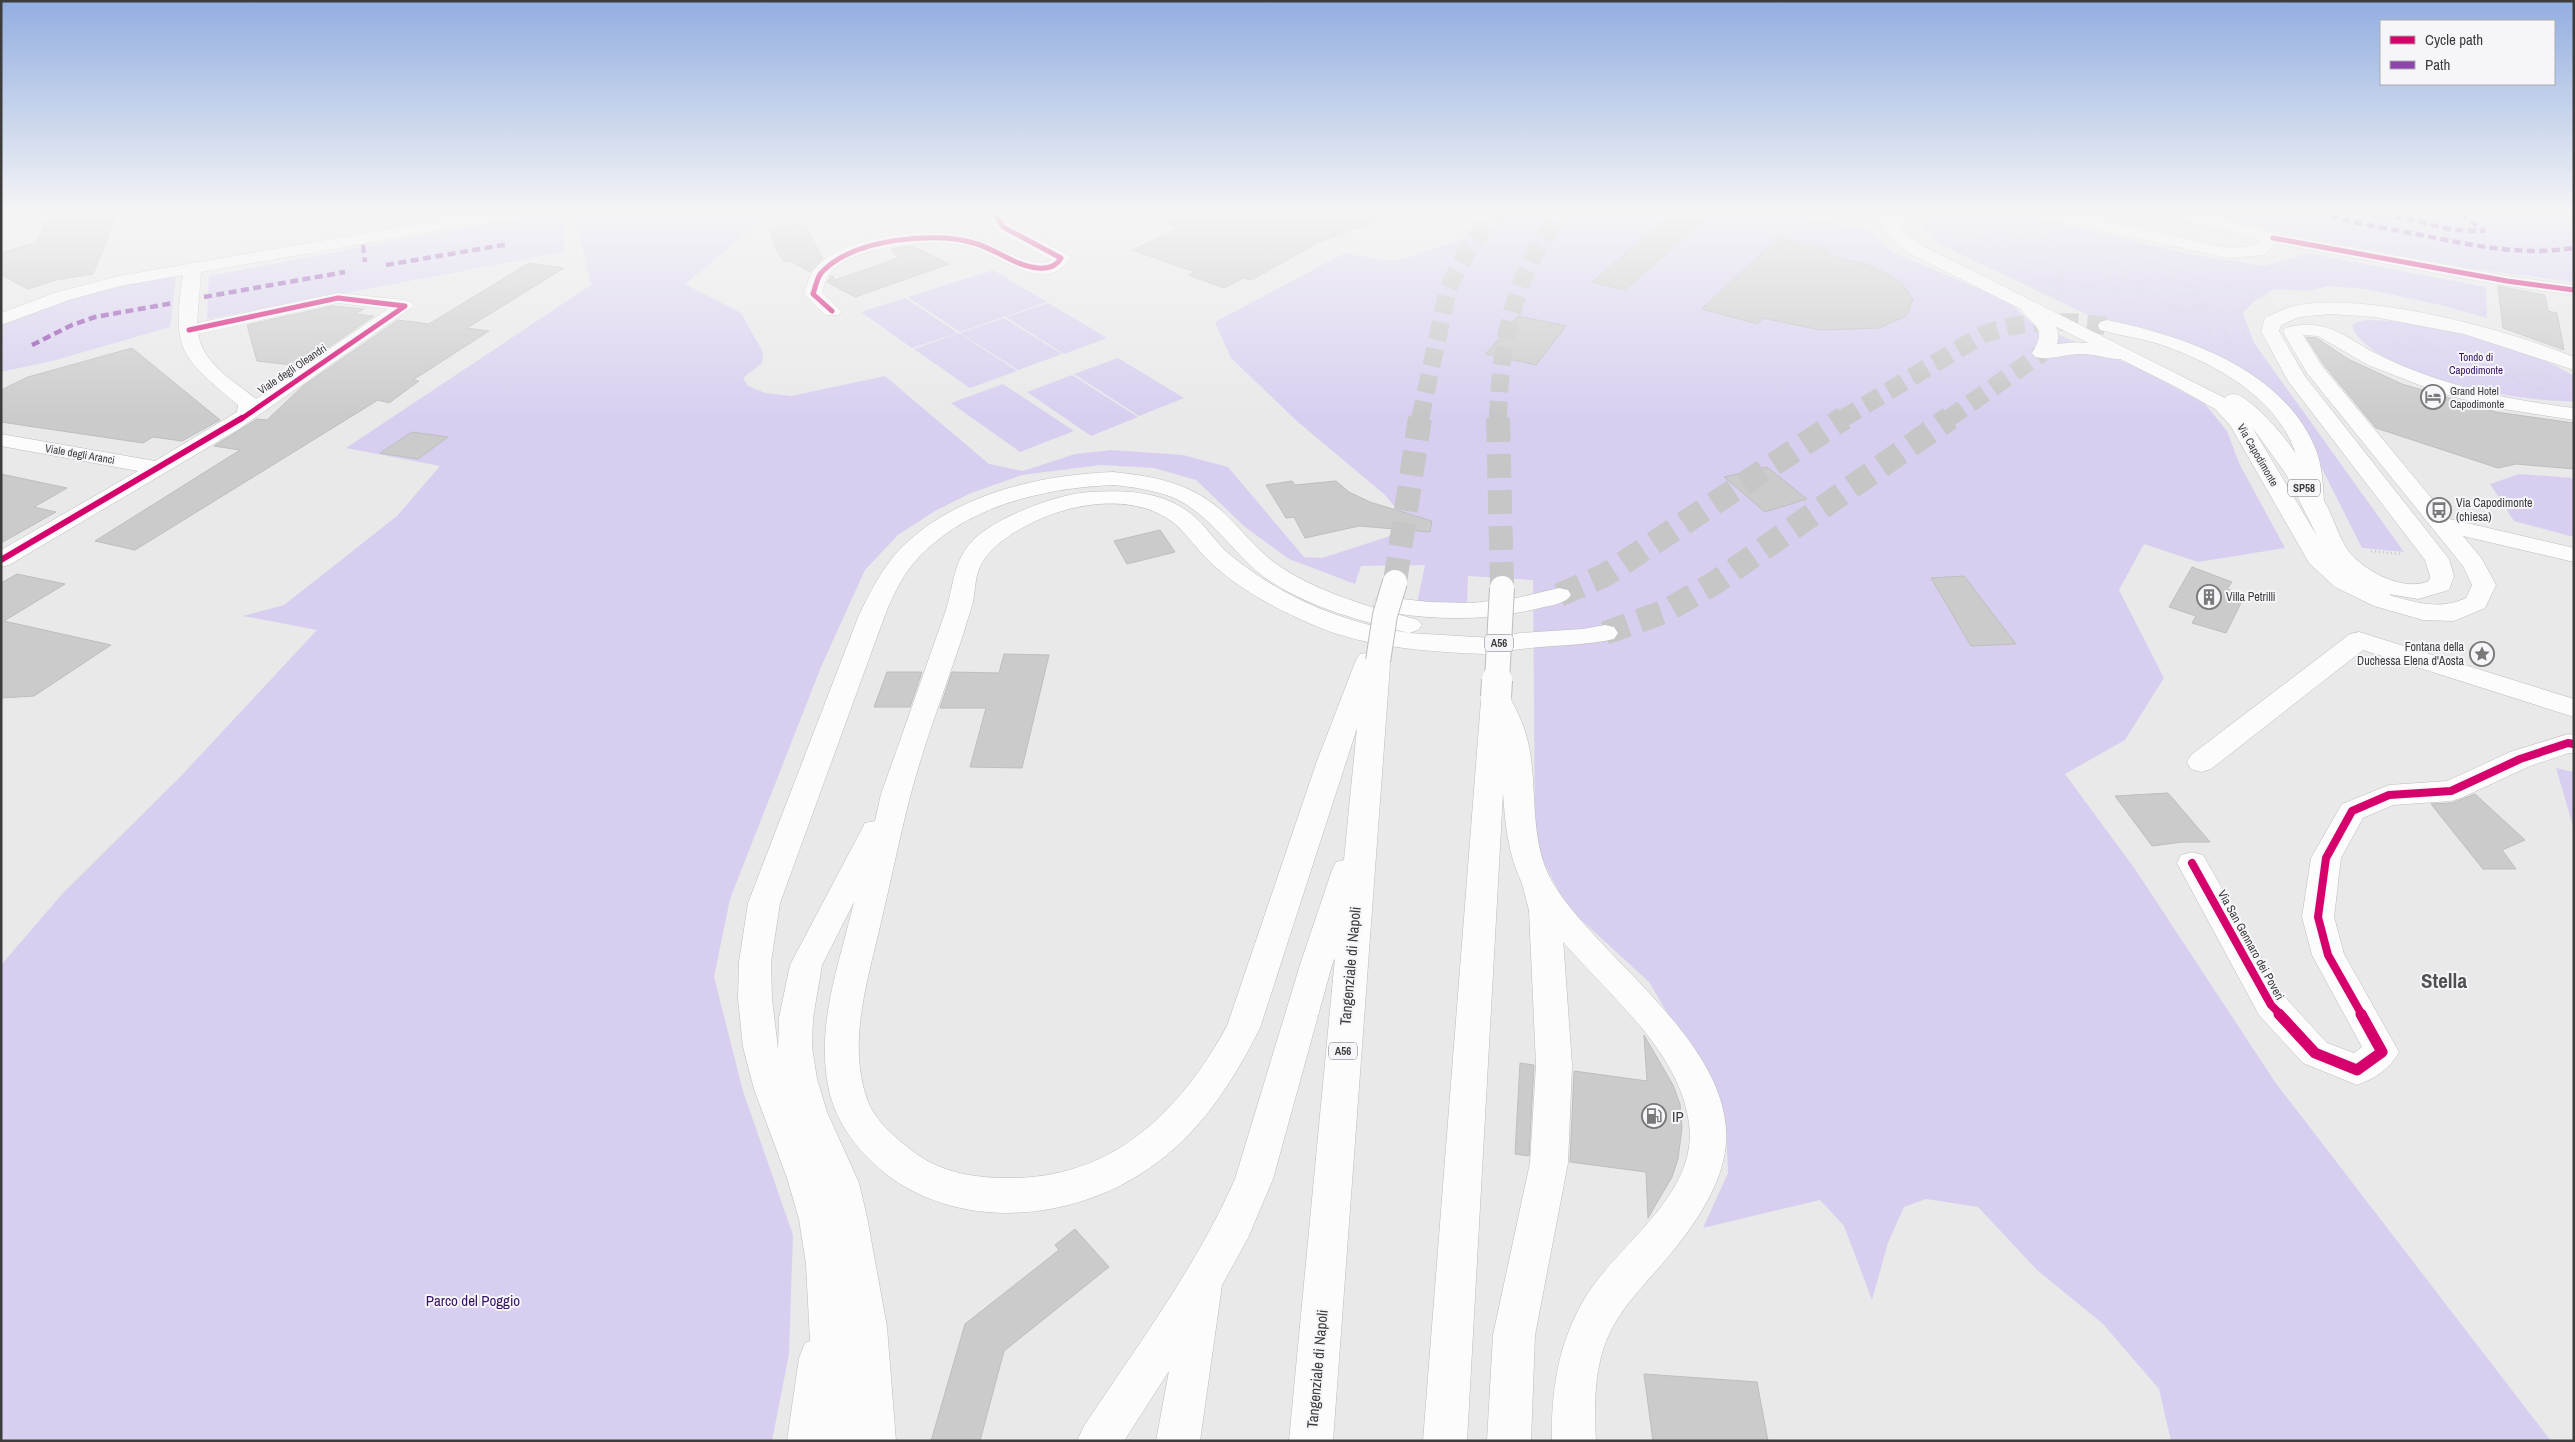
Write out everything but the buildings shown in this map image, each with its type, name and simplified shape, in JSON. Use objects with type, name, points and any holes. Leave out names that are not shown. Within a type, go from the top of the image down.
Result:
[{"type":"main road","points":[[1,302],[27,301],[126,280]]},
{"type":"main road","name":"Viale degli Oleandri","points":[[191,280],[189,300],[190,345],[200,362],[249,404],[247,414]]},
{"type":"main road","points":[[818,280],[813,294],[832,311]]},
{"type":"main road","name":"Via Capodimonte","points":[[1975,280],[2209,396],[2234,416],[2322,563],[2344,582],[2383,601],[2423,612],[2454,613],[2476,603],[2484,585],[2474,564],[2314,369],[2292,332],[2297,330],[2324,332],[2389,367],[2460,393],[2526,408],[2574,414]]},
{"type":"main road","name":"Via Capodimonte","points":[[1997,280],[2192,376],[2243,407],[2268,430],[2313,502],[2338,553],[2345,562],[2361,574],[2377,582],[2416,591],[2432,590],[2440,584],[2442,576],[2437,559],[2295,377],[2270,331],[2272,322],[2278,318],[2303,310],[2380,313],[2492,335],[2526,345],[2574,364]]},
{"type":"main road","points":[[2504,280],[2574,290]]},
{"type":"main road","points":[[1,319],[95,286]]},
{"type":"main road","name":"Viale degli Oleandri","points":[[1,560],[247,414],[405,306],[338,298],[189,330]]},
{"type":"main road","points":[[2030,309],[2044,321],[2051,334],[2042,353],[2076,346],[2094,347],[2122,354]]},
{"type":"main road","points":[[2107,326],[2158,338],[2198,353],[2230,370],[2262,394],[2287,421],[2302,443],[2309,464],[2313,502]]},
{"type":"main road","name":"Viale degli Aranci","points":[[1,440],[158,468]]},
{"type":"main road","points":[[838,1441],[826,1264],[818,1219],[806,1178],[772,1089],[760,1047],[755,999],[755,962],[764,903],[882,593],[908,555],[942,528],[973,510],[1048,484],[1099,479],[1146,482],[1181,493],[1196,501],[1209,511],[1222,526],[1265,566],[1284,578],[1330,601],[1415,626],[1520,642]]},
{"type":"main road","points":[[1373,660],[1328,770],[1243,1028],[1224,1066],[1202,1096],[1170,1130],[1112,1172],[1078,1186],[1038,1194],[998,1196],[960,1191],[928,1181],[901,1164],[879,1145],[865,1130],[852,1107],[844,1081],[841,1055],[842,1021],[896,794],[960,605],[967,569],[971,558],[982,545],[998,533],[1039,511],[1058,504],[1082,499],[1126,497],[1167,508],[1182,518],[1220,559],[1249,581],[1293,607],[1348,629],[1400,640],[1464,646],[1494,646],[1520,642],[1583,638],[1605,633]]},
{"type":"main road","points":[[2441,524],[2574,555]]},
{"type":"main road","points":[[1222,526],[1276,560],[1316,581],[1385,604],[1418,610],[1478,611],[1526,606],[1558,595]]},
{"type":"main road","name":"Tangenziale di Napoli","points":[[1311,1441],[1362,825],[1373,660],[1395,582]]},
{"type":"main road","name":"A56","points":[[1445,1441],[1502,588]]},
{"type":"main road","points":[[2201,762],[2359,640],[2574,708]]},
{"type":"main road","points":[[1496,697],[1514,740],[1521,837],[1526,858],[1538,884],[1553,910],[1583,946],[1659,1027],[1685,1060],[1705,1108],[1710,1135],[1704,1162],[1682,1207],[1663,1235],[1602,1306],[1585,1339],[1574,1378],[1574,1441]]},
{"type":"main road","name":"Via San Gennaro dei Poveri","points":[[2192,863],[2271,1006],[2315,1053],[2357,1070],[2382,1052],[2328,955],[2318,917],[2326,858],[2352,811],[2389,796],[2451,791],[2520,759],[2568,743],[2574,744]]},
{"type":"main road","points":[[874,1441],[866,1327],[851,1233],[840,1183],[809,1112],[799,1079],[795,1047],[796,1018],[806,965],[896,794]]},
{"type":"main road","points":[[1099,1441],[1204,1279],[1234,1224],[1254,1179],[1316,965],[1362,825]]},
{"type":"main road","points":[[1509,1441],[1514,1370],[1514,1336],[1549,1163],[1550,1144],[1554,1065],[1545,910],[1538,884]]},
{"type":"main road","points":[[809,1441],[820,1360],[826,1264]]},
{"type":"main road","points":[[1178,1441],[1204,1279]]},
{"type":"main road","points":[[1514,1370],[1529,1441]]},
{"type":"path","points":[[2052,281],[2059,284],[2077,285],[2108,280]]},
{"type":"path","points":[[2122,280],[2112,296],[2116,300],[2128,303],[2135,302],[2141,283],[2144,280]]},
{"type":"path","points":[[2175,280],[2204,291],[2202,295],[2195,296],[2163,292],[2158,296],[2163,302],[2176,307],[2196,308],[2202,304]]},
{"type":"path","points":[[2205,280],[2269,300]]},
{"type":"path","points":[[2053,295],[2067,292],[2059,284]]},
{"type":"path","points":[[2195,296],[2202,304],[2210,336]]},
{"type":"path","points":[[2233,348],[2220,316],[2220,309],[2229,298],[2244,302]]},
{"type":"path","points":[[2426,348],[2483,365],[2498,366],[2517,372],[2539,374],[2551,380],[2555,385],[2550,388],[2537,388],[2518,382],[2512,377],[2489,370],[2483,365]]},
{"type":"path","points":[[2512,377],[2517,372]]},
{"type":"path","points":[[2365,550],[2410,555]]},
{"type":"green space","points":[[151,280],[175,280],[170,327],[56,360],[1,372],[1,322],[100,289]]},
{"type":"green space","points":[[209,280],[413,280],[207,319]]},
{"type":"green space","name":"Parco del Poggio","points":[[590,280],[689,280],[685,284],[741,313],[763,352],[762,363],[743,378],[748,386],[765,393],[791,396],[885,376],[989,464],[1023,471],[1075,454],[1112,450],[1183,455],[1228,467],[1304,557],[1322,558],[1387,537],[1404,528],[1407,522],[1385,495],[1298,422],[1231,358],[1215,322],[1294,280],[1959,280],[2013,306],[2033,324],[2141,369],[2205,404],[2227,431],[2239,463],[2285,548],[2198,562],[2144,544],[2119,590],[2164,678],[2125,740],[2065,774],[2135,869],[2275,1082],[2551,1441],[2171,1441],[2159,1389],[2103,1324],[2037,1270],[1978,1207],[1926,1199],[1904,1207],[1888,1243],[1872,1300],[1844,1226],[1820,1200],[1703,1228],[1728,1173],[1726,1125],[1701,1062],[1672,1021],[1649,982],[1567,907],[1535,846],[1533,580],[1468,576],[1467,606],[1417,603],[1425,565],[1361,566],[1355,584],[1289,559],[1245,527],[1196,480],[1154,468],[1101,465],[1022,475],[971,493],[935,511],[898,535],[865,570],[821,667],[730,899],[714,977],[743,1091],[793,1235],[789,1354],[772,1441],[1,1441],[1,965],[63,893],[179,778],[317,630],[243,616],[284,605],[397,516],[440,466],[346,448],[591,285]]},
{"type":"green space","points":[[961,280],[1010,280],[1047,302],[960,332],[908,297]]},
{"type":"green space","points":[[2016,280],[2451,280],[2486,287],[2487,318],[2441,305],[2366,289],[2330,286],[2307,291],[2274,289],[2253,302],[2243,313],[2254,343],[2404,552],[2362,548],[2313,451],[2282,402],[2215,354],[2172,338],[2094,318]]},
{"type":"green space","points":[[905,298],[958,333],[912,348],[861,312]]},
{"type":"green space","points":[[1048,303],[1107,338],[1064,354],[1006,317]]},
{"type":"green space","points":[[1004,318],[1062,354],[1018,370],[960,333]]},
{"type":"green space","name":"Tondo di Capodimonte","points":[[2366,320],[2391,321],[2445,329],[2501,344],[2528,354],[2574,376],[2574,401],[2552,401],[2487,391],[2451,383],[2417,372],[2387,358],[2364,343],[2352,326],[2357,322]]},
{"type":"green space","points":[[959,333],[1017,371],[970,388],[914,349]]},
{"type":"green space","points":[[1118,358],[1184,398],[1139,416],[1074,374]]},
{"type":"green space","points":[[1072,375],[1138,417],[1091,436],[1027,392]]},
{"type":"green space","points":[[1003,384],[1074,431],[1020,452],[951,403]]},
{"type":"green space","points":[[2519,474],[2574,478],[2574,537],[2514,521],[2490,484]]},
{"type":"green space","points":[[2556,768],[2574,772],[2574,826],[2573,826]]},
{"type":"tunnel","points":[[1420,419],[1448,289],[1452,280]]},
{"type":"tunnel","points":[[1498,419],[1503,354],[1512,311],[1523,280]]},
{"type":"tunnel","points":[[1842,419],[1982,335],[2013,326],[2044,322],[2107,326]]},
{"type":"tunnel","points":[[1948,419],[2042,353]]},
{"type":"tunnel","points":[[1395,582],[1420,418]]},
{"type":"tunnel","points":[[1559,595],[1605,575],[1844,418]]},
{"type":"tunnel","points":[[1605,633],[1664,612],[1716,582],[1950,418]]},
{"type":"tunnel","points":[[1498,419],[1502,588]]},
{"type":"marked path","points":[[204,297],[298,280]]},
{"type":"marked path","points":[[32,345],[72,325],[95,317],[173,303]]},
{"type":"cycle path","points":[[817,280],[813,294],[832,311]]},
{"type":"cycle path","points":[[2503,280],[2574,290]]},
{"type":"cycle path","points":[[1,560],[232,425],[405,306],[338,298],[189,330]]},
{"type":"cycle path","points":[[2192,863],[2271,1005],[2315,1053],[2357,1070],[2382,1052],[2328,955],[2318,917],[2326,858],[2352,811],[2389,795],[2451,791],[2520,759],[2568,743],[2574,744]]},
{"type":"place","name":"Grand Hotel Capodimonte","points":[[2433,397]]},
{"type":"place","name":"Via Capodimonte (chiesa)","points":[[2439,510]]},
{"type":"place","name":"Villa Petrilli","points":[[2209,597]]},
{"type":"place","name":"Fontana della Duchessa Elena d'Aosta","points":[[2482,654]]},
{"type":"place","name":"IP","points":[[1654,1116]]},
{"type":"district","name":"Stella","points":[[2444,980]]}]
